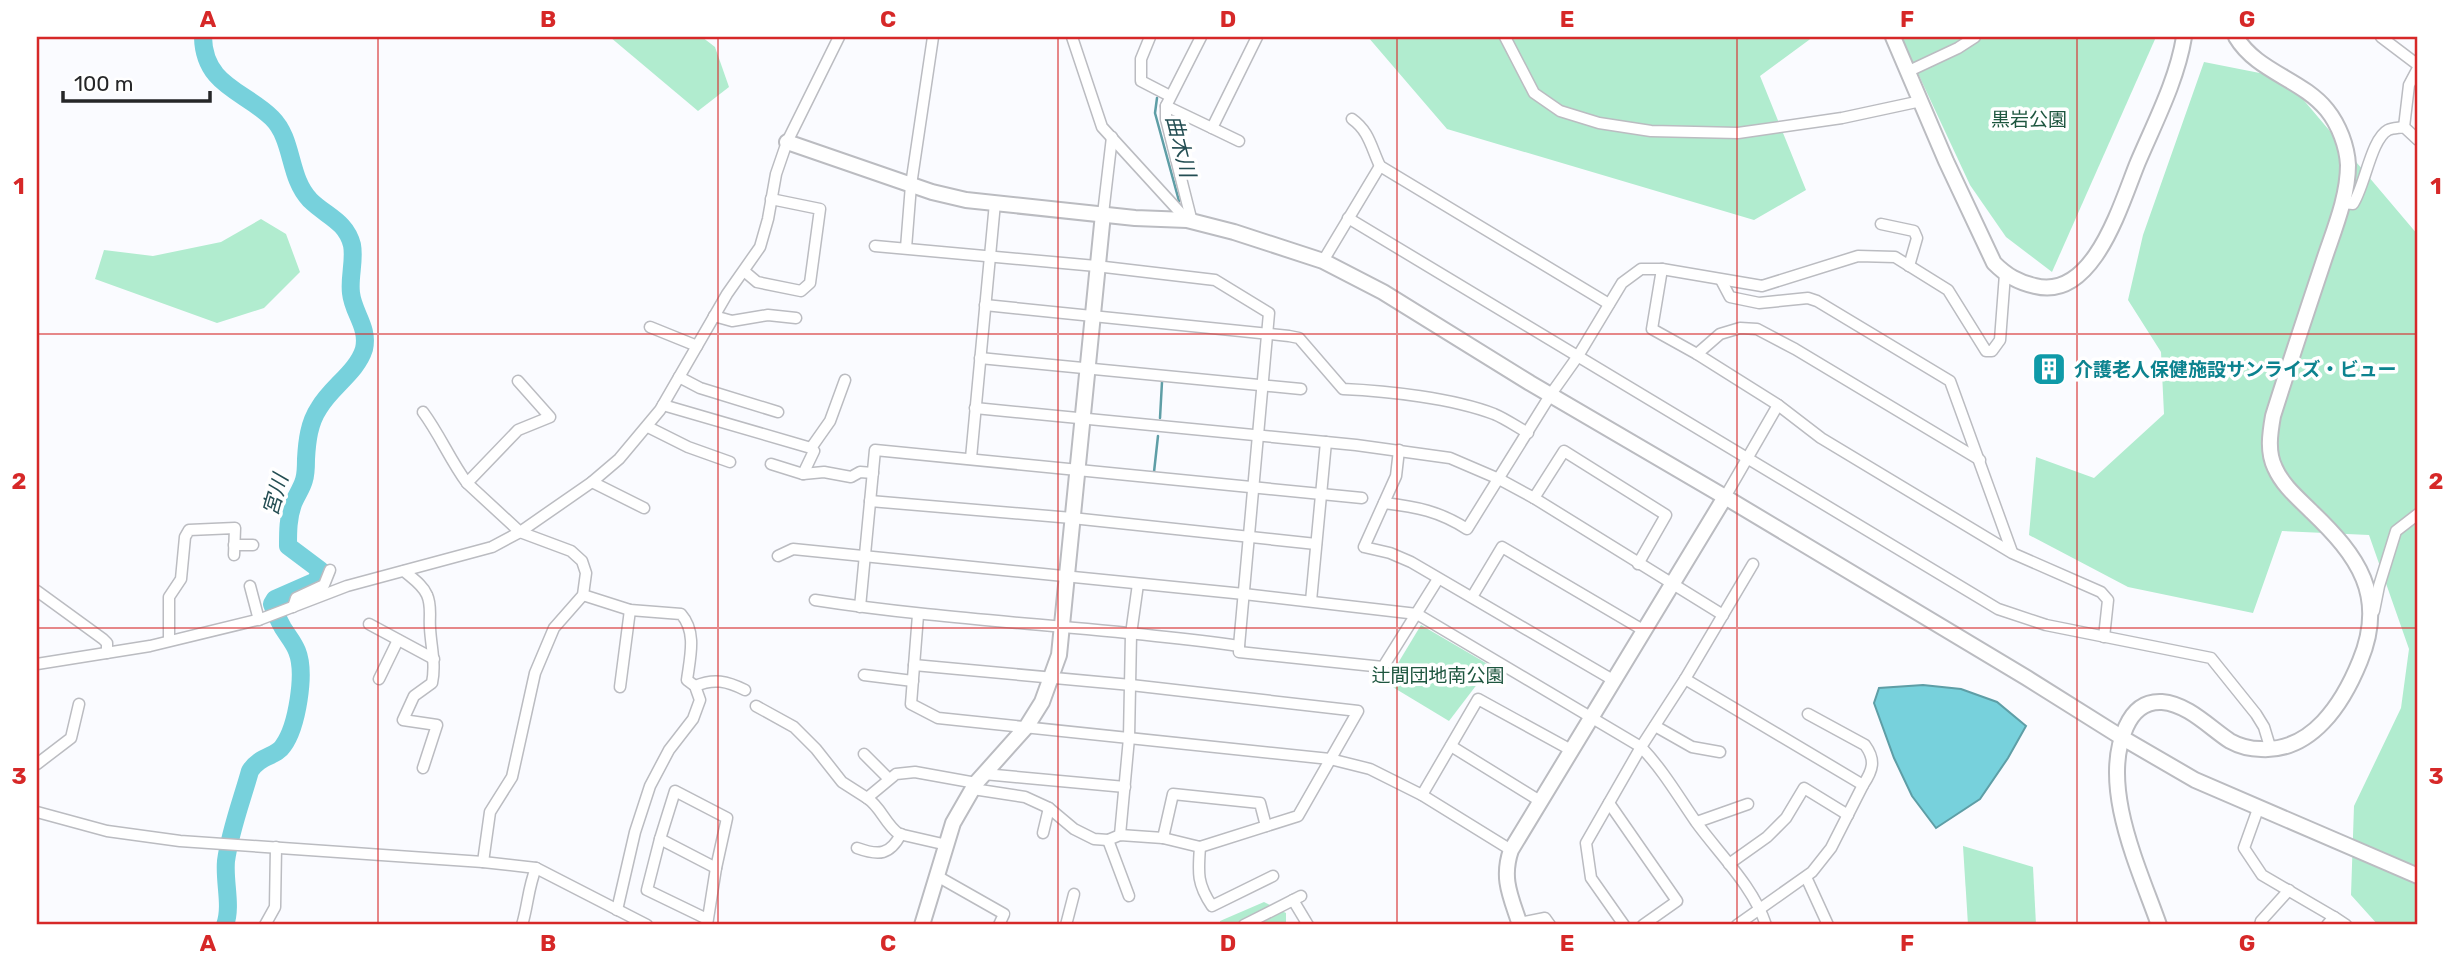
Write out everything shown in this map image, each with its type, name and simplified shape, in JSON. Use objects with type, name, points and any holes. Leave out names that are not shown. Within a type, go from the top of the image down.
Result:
[{"type":"street","points":[[37,664],[150,646],[260,619],[347,586],[492,547],[520,532],[592,482],[619,459],[648,427],[713,316],[760,247],[776,174],[787,142],[839,37]]},
{"type":"street","points":[[906,248],[911,185],[933,37]]},
{"type":"street","points":[[1072,37],[1102,127],[1190,221]]},
{"type":"street","points":[[1150,37],[1141,59],[1141,81],[1212,128],[1239,141]]},
{"type":"street","points":[[1190,221],[1166,119],[1168,101],[1200,37]]},
{"type":"street","points":[[1212,128],[1258,37]]},
{"type":"street","points":[[1505,37],[1534,93],[1560,111],[1599,123],[1651,131],[1746,133],[1842,118],[1922,101]]},
{"type":"street","points":[[1893,37],[1946,161],[1994,263],[2020,282],[2043,288],[2055,288],[2074,279],[2102,246],[2160,109],[2185,37]]},
{"type":"street","points":[[1909,71],[1975,37]]},
{"type":"street","points":[[2236,37],[2262,64],[2306,91],[2327,110],[2342,135],[2348,164],[2343,203],[2273,416],[2269,442],[2273,466],[2284,485],[2347,547],[2363,576],[2371,623]]},
{"type":"street","points":[[2381,37],[2392,40],[2418,66],[2409,85],[2404,127]]},
{"type":"street","points":[[1352,119],[1368,134],[1380,166],[1609,304]]},
{"type":"street","points":[[2343,203],[2353,204],[2360,194],[2381,136],[2389,129],[2404,127]]},
{"type":"street","points":[[2404,127],[2418,140]]},
{"type":"street","points":[[922,925],[953,823],[978,782],[1027,726],[1042,702],[1059,655],[1096,266],[1112,137]]},
{"type":"street","points":[[787,142],[911,185],[966,200],[1190,221],[1234,232],[1323,261],[1383,292],[2195,780],[2418,876]]},
{"type":"street","points":[[1323,261],[1380,166]]},
{"type":"street","points":[[744,271],[757,282],[801,291],[810,283],[820,209],[771,199]]},
{"type":"street","points":[[971,458],[995,203]]},
{"type":"street","points":[[1348,218],[1998,609],[2046,625],[2211,659],[2256,714],[2264,727],[2271,750]]},
{"type":"street","points":[[1881,224],[1914,231],[1917,238],[1909,266]]},
{"type":"street","points":[[875,246],[1216,280],[1269,313],[1239,652],[1383,667],[1438,579]]},
{"type":"street","points":[[1384,503],[1420,507],[1448,517],[1467,529],[1622,283],[1641,269],[1662,269],[1762,285],[1858,256],[1895,257],[1948,290],[1986,351],[1993,351],[2000,340],[2006,274]]},
{"type":"street","points":[[1662,269],[1653,329],[1778,405],[1821,438],[2012,553],[2107,597],[2104,636]]},
{"type":"street","points":[[1721,280],[1730,297],[1759,303],[1808,298],[1817,301],[1950,381],[2012,553]]},
{"type":"street","points":[[985,305],[1092,314],[1299,338],[1343,389],[1459,403],[1497,415],[1528,433]]},
{"type":"street","points":[[713,316],[732,321],[768,314],[796,318]]},
{"type":"street","points":[[650,327],[697,346]]},
{"type":"street","points":[[1698,354],[1720,334],[1740,328],[1757,329],[1980,460]]},
{"type":"street","points":[[980,358],[1301,389]]},
{"type":"street","points":[[679,377],[700,388],[778,412]]},
{"type":"street","points":[[811,448],[830,421],[845,380]]},
{"type":"street","points":[[467,483],[519,430],[550,416],[518,381]]},
{"type":"street","points":[[663,405],[811,448],[814,452],[803,474]]},
{"type":"street","points":[[1550,925],[1545,918],[1520,924],[1506,883],[1506,866],[1511,850],[1778,405]]},
{"type":"street","points":[[975,408],[1326,442],[1450,458],[1499,479],[1534,498],[1723,615]]},
{"type":"street","points":[[423,412],[467,483],[520,532],[571,551],[582,561],[586,573],[583,595],[554,628],[535,673],[512,776],[490,812],[483,862]]},
{"type":"street","points":[[648,427],[688,447],[730,462]]},
{"type":"street","points":[[1311,601],[1326,442]]},
{"type":"street","points":[[860,607],[875,450],[1362,498]]},
{"type":"street","points":[[1399,450],[1396,476],[1364,547],[1390,553],[1411,562],[1613,680]]},
{"type":"street","points":[[1534,498],[1563,451],[1666,515],[1639,565]]},
{"type":"street","points":[[771,464],[803,474],[824,472],[851,477],[860,472],[873,472]]},
{"type":"street","points":[[592,482],[644,508]]},
{"type":"street","points":[[870,501],[1072,518],[1316,544]]},
{"type":"street","points":[[2160,925],[2132,849],[2120,802],[2116,772],[2121,737],[2132,714],[2147,704],[2162,702],[2180,706],[2234,743],[2253,749],[2271,750],[2305,739],[2319,728],[2345,693],[2361,660],[2396,531],[2418,514]]},
{"type":"street","points":[[169,640],[169,597],[181,579],[185,537],[189,530],[234,528],[234,550],[253,545]]},
{"type":"street","points":[[1472,597],[1502,547],[1643,631]]},
{"type":"street","points":[[778,556],[793,549],[1417,614],[1641,747],[1660,767],[1761,909],[1766,925]]},
{"type":"street","points":[[1624,925],[1591,878],[1586,843],[1641,747],[1753,564]]},
{"type":"street","points":[[289,609],[296,598],[324,585],[330,570]]},
{"type":"street","points":[[404,571],[424,588],[428,597],[435,669],[432,683],[414,696],[403,720],[437,724],[423,768]]},
{"type":"street","points":[[1120,835],[1129,738],[1131,634],[1138,584]]},
{"type":"street","points":[[250,586],[260,619]]},
{"type":"street","points":[[37,591],[103,639],[107,643],[107,653]]},
{"type":"street","points":[[583,595],[630,610],[681,614],[690,624],[687,680],[695,686],[700,700],[694,719],[669,750],[650,786],[635,832],[617,910]]},
{"type":"street","points":[[816,600],[918,615],[1239,646]]},
{"type":"street","points":[[620,687],[630,610]]},
{"type":"street","points":[[918,615],[911,704],[938,718],[1330,759],[1370,769],[1422,795],[1511,850]]},
{"type":"street","points":[[369,624],[434,659]]},
{"type":"street","points":[[379,679],[398,640]]},
{"type":"street","points":[[914,665],[1131,685],[1358,711],[1298,816],[1200,848],[1163,838],[1120,835],[1108,840],[1094,839],[1074,829],[1049,808],[978,782]]},
{"type":"street","points":[[864,675],[913,681]]},
{"type":"street","points":[[1685,679],[1863,785]]},
{"type":"street","points":[[695,686],[709,680],[730,682],[745,690]]},
{"type":"street","points":[[1422,795],[1478,699],[1571,750]]},
{"type":"street","points":[[37,764],[71,738],[79,704]]},
{"type":"street","points":[[756,706],[794,727],[816,749],[842,782],[875,803],[892,829],[901,834],[947,845]]},
{"type":"street","points":[[1737,925],[1812,872],[1831,848],[1871,774],[1871,753],[1865,745],[1808,714]]},
{"type":"street","points":[[1655,726],[1692,747],[1720,752]]},
{"type":"street","points":[[1451,746],[1540,801]]},
{"type":"street","points":[[864,754],[889,779]]},
{"type":"street","points":[[867,798],[896,774],[915,772],[978,782],[1125,787]]},
{"type":"street","points":[[1729,864],[1767,837],[1786,818],[1804,788],[1848,815]]},
{"type":"street","points":[[675,791],[727,818],[716,868],[707,922],[647,890],[675,791]]},
{"type":"street","points":[[1163,838],[1173,794],[1260,803],[1266,826]]},
{"type":"street","points":[[1609,803],[1677,901],[1643,925]]},
{"type":"street","points":[[1697,822],[1748,804]]},
{"type":"street","points":[[1043,833],[1049,808]]},
{"type":"street","points":[[2258,809],[2244,848],[2262,875],[2288,890],[2330,921],[2346,925]]},
{"type":"street","points":[[37,812],[107,831],[180,841],[536,868],[647,925]]},
{"type":"street","points":[[857,848],[870,853],[885,852],[894,848],[901,834]]},
{"type":"street","points":[[660,839],[716,868]]},
{"type":"street","points":[[1108,840],[1129,896]]},
{"type":"street","points":[[265,925],[275,907],[276,847]]},
{"type":"street","points":[[1200,848],[1198,875],[1202,892],[1212,906],[1273,876]]},
{"type":"street","points":[[522,925],[528,888],[536,868]]},
{"type":"street","points":[[937,876],[1004,914],[999,925]]},
{"type":"street","points":[[1805,877],[1828,925]]},
{"type":"street","points":[[2260,925],[2261,920],[2288,890]]},
{"type":"street","points":[[1066,925],[1074,894]]},
{"type":"street","points":[[1244,925],[1297,898],[1308,925]]},
{"type":"green space","points":[[610,37],[702,37],[715,47],[729,87],[698,111]]},
{"type":"green space","points":[[1368,37],[1813,37],[1760,76],[1806,190],[1754,220],[1447,129]]},
{"type":"green space","name":"黒岩公園","points":[[1901,37],[2156,37],[2052,272],[2006,237],[1970,185]]},
{"type":"green space","points":[[2204,62],[2285,78],[2418,235],[2418,925],[2378,925],[2351,895],[2354,806],[2401,708],[2409,649],[2369,535],[2282,531],[2253,613],[2128,587],[2029,535],[2036,457],[2094,478],[2164,414],[2161,352],[2128,300],[2143,235]]},
{"type":"green space","points":[[261,219],[286,234],[300,272],[264,308],[217,323],[95,279],[104,250],[153,256],[221,242]]},
{"type":"green space","name":"辻間団地南公園","points":[[1421,625],[1491,666],[1449,721],[1386,683]]},
{"type":"green space","points":[[1963,846],[2033,867],[2036,925],[1968,925]]},
{"type":"green space","points":[[1264,902],[1286,913],[1286,925],[1220,925],[1220,921]]},
{"type":"water","points":[[1923,685],[1961,689],[1997,702],[2026,726],[1980,799],[1936,828],[1912,796],[1894,758],[1874,703],[1879,688]]},
{"type":"waterway","name":"宮川","points":[[203,37],[210,67],[228,86],[272,118],[284,137],[303,191],[340,224],[349,237],[353,251],[351,293],[365,341],[361,357],[324,400],[309,432],[305,475],[291,509],[288,546],[320,570],[316,581],[275,599],[272,604],[300,661],[299,700],[283,746],[258,762],[250,771],[226,861],[228,910],[225,925]]},
{"type":"waterway","name":"曲木川","points":[[1157,98],[1155,113],[1179,201]]},
{"type":"waterway","name":"曲木川","points":[[1160,418],[1162,382]]},
{"type":"waterway","name":"曲木川","points":[[1154,472],[1158,436]]},
{"type":"place","name":"介護老人保健施設サンライズ・ビュー","points":[[2049,369]]}]
